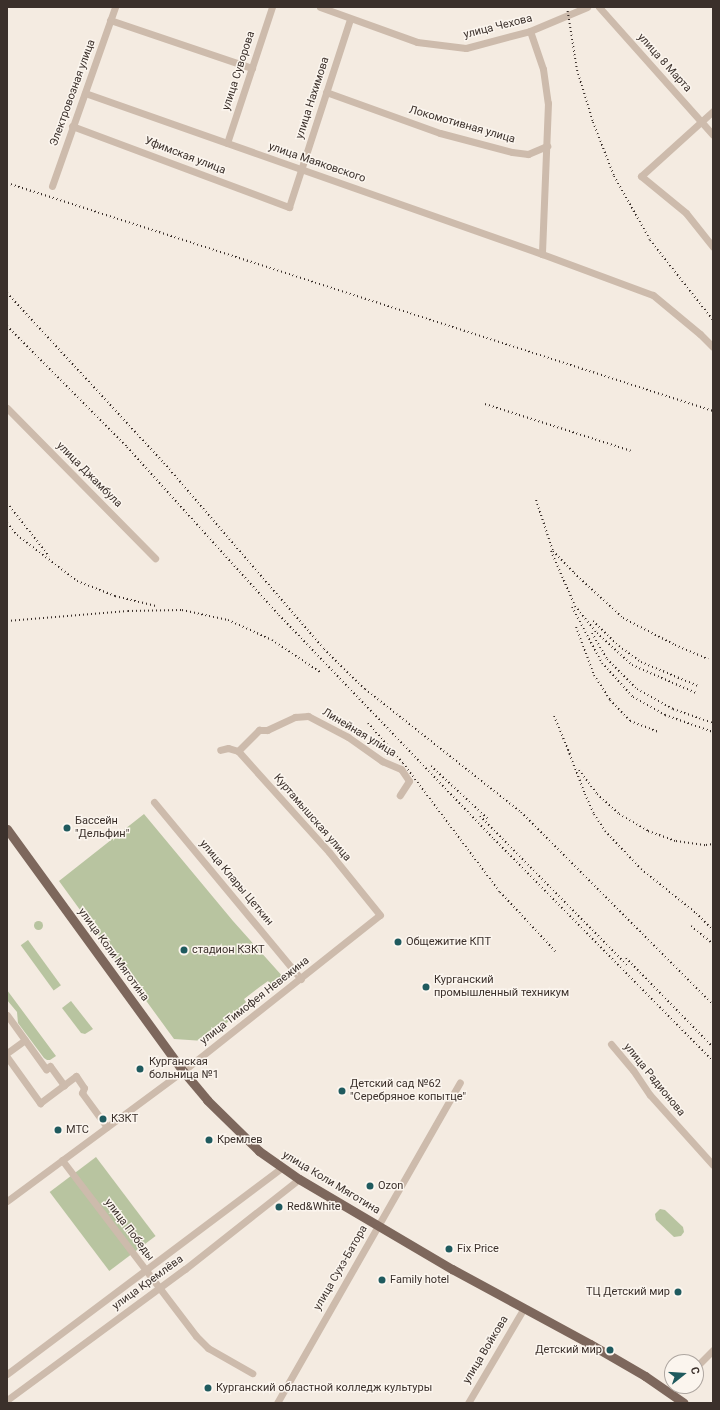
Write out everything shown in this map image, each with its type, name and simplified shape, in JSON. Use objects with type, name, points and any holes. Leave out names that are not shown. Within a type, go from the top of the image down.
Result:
[{"type":"main road","name":"улица Коли Мяготина","points":[[7,829],[183,1071],[207,1100],[240,1132],[281,1168],[452,1269],[590,1344],[664,1390]]},
{"type":"main road","name":"улица Коли Мяготина","points":[[671,1394],[684,1403]]},
{"type":"street","name":"Электровозная улица","points":[[52,186],[115,7]]},
{"type":"street","name":"улица Суворова","points":[[227,143],[272,7]]},
{"type":"street","name":"улица Чехова","points":[[320,7],[417,42],[466,48],[530,31],[587,7]]},
{"type":"street","name":"улица 8 Марта","points":[[599,7],[713,134]]},
{"type":"street","name":"улица Нахимова","points":[[289,207],[350,18]]},
{"type":"street","points":[[110,20],[252,68]]},
{"type":"street","points":[[530,31],[543,68],[548,103],[542,254]]},
{"type":"street","name":"улица Маяковского","points":[[85,92],[542,254],[653,295],[700,334],[713,348]]},
{"type":"street","name":"Локомотивная улица","points":[[326,92],[440,133],[512,152],[528,154],[547,146]]},
{"type":"street","points":[[713,111],[642,176],[686,213],[713,247]]},
{"type":"street","name":"Уфимская улица","points":[[72,126],[289,207]]},
{"type":"street","name":"улица Джамбула","points":[[7,408],[155,558]]},
{"type":"street","name":"Линейная улица","points":[[238,751],[259,730],[267,730],[295,717],[308,716],[348,737],[382,761],[401,769],[409,781],[400,795]]},
{"type":"street","points":[[220,750],[228,748],[238,751]]},
{"type":"street","name":"Куртамышская улица","points":[[238,751],[329,852],[380,915]]},
{"type":"street","name":"улица Клары Цеткин","points":[[154,802],[301,979]]},
{"type":"street","name":"улица Тимофея Невежина","points":[[7,1201],[183,1071],[380,915]]},
{"type":"street","points":[[7,1015],[46,1069],[50,1066],[64,1085]]},
{"type":"street","points":[[7,1053],[25,1040]]},
{"type":"street","name":"улица Радионова","points":[[611,1044],[650,1095],[713,1165]]},
{"type":"street","points":[[7,1057],[40,1103],[76,1076],[84,1088],[82,1093],[107,1127]]},
{"type":"street","name":"улица Сухэ-Батора","points":[[277,1403],[460,1082]]},
{"type":"street","name":"улица Победы","points":[[62,1160],[196,1336],[208,1348],[252,1373]]},
{"type":"street","name":"улица Кремлёва","points":[[7,1374],[281,1168]]},
{"type":"street","name":"улица Кремлёва","points":[[7,1400],[159,1288],[299,1179]]},
{"type":"street","name":"улица Войкова","points":[[468,1403],[524,1308]]},
{"type":"street","points":[[704,1359],[713,1350]]},
{"type":"green space","name":"стадион КЗКТ","points":[[144,814],[233,921],[284,978],[276,985],[274,983],[272,986],[268,981],[244,999],[246,1002],[238,1011],[239,1013],[204,1041],[174,1039],[59,881]]},
{"type":"green space","points":[[38,920],[43,925],[38,930],[33,925]]},
{"type":"green space","points":[[28,940],[61,985],[54,991],[21,945]]},
{"type":"green space","points":[[7,990],[56,1056],[50,1060],[44,1058],[18,1023],[17,1012],[7,1000]]},
{"type":"green space","points":[[71,1001],[93,1029],[85,1034],[81,1033],[62,1008]]},
{"type":"green space","points":[[96,1157],[156,1236],[109,1271],[50,1192]]},
{"type":"green space","points":[[660,1209],[665,1210],[683,1227],[684,1232],[681,1236],[674,1237],[656,1220],[655,1214]]},
{"type":"railway","points":[[567,7],[577,70],[593,122],[614,176],[650,240],[713,320]]},
{"type":"railway","points":[[7,183],[713,411]]},
{"type":"railway","points":[[7,293],[164,463],[324,649],[365,689],[521,812],[713,1005]]},
{"type":"railway","points":[[7,326],[127,447],[279,615],[494,839],[713,1061]]},
{"type":"railway","points":[[485,404],[631,451]]},
{"type":"railway","points":[[536,500],[553,551],[574,573],[623,618],[675,645],[708,659]]},
{"type":"railway","points":[[7,503],[49,556]]},
{"type":"railway","points":[[7,523],[17,535],[77,581],[115,596],[156,606]]},
{"type":"railway","points":[[551,551],[575,606],[597,633],[632,665],[696,693]]},
{"type":"railway","points":[[572,607],[602,663],[633,697],[665,715],[713,732]]},
{"type":"railway","points":[[7,621],[128,611],[182,610],[228,620],[272,640],[320,672]]},
{"type":"railway","points":[[593,621],[619,646],[641,662],[698,686]]},
{"type":"railway","points":[[576,627],[594,675],[610,700],[630,721],[658,732]]},
{"type":"railway","points":[[592,633],[607,659],[637,689],[673,709],[713,723]]},
{"type":"railway","points":[[554,716],[570,754]]},
{"type":"railway","points":[[368,723],[403,763],[500,892],[555,951]]},
{"type":"railway","points":[[568,750],[594,814],[605,831],[641,869],[696,913],[713,930]]},
{"type":"railway","points":[[431,766],[488,819]]},
{"type":"railway","points":[[579,770],[597,794],[619,814],[648,831],[676,841],[706,845],[713,844]]},
{"type":"railway","points":[[480,816],[628,966]]},
{"type":"railway","points":[[691,926],[713,944]]},
{"type":"railway","points":[[626,958],[713,1047]]},
{"type":"place","name":"Бассейн \"Дельфин\"","points":[[67,828]]},
{"type":"place","name":"Общежитие КПТ","points":[[398,942]]},
{"type":"place","name":"стадион КЗКТ","points":[[184,950]]},
{"type":"place","name":"Курганский промышленный техникум","points":[[426,987]]},
{"type":"place","name":"Курганская больница №1","points":[[140,1069]]},
{"type":"place","name":"Детский сад №62 \"Серебряное копытце\"","points":[[342,1091]]},
{"type":"place","name":"КЗКТ","points":[[103,1119]]},
{"type":"place","name":"МТС","points":[[58,1130]]},
{"type":"place","name":"Кремлев","points":[[209,1140]]},
{"type":"place","name":"Ozon","points":[[370,1186]]},
{"type":"place","name":"Red&White","points":[[279,1207]]},
{"type":"place","name":"Fix Price","points":[[449,1249]]},
{"type":"place","name":"Family hotel","points":[[382,1280]]},
{"type":"place","name":"ТЦ Детский мир","points":[[678,1292]]},
{"type":"place","name":"Детский мир","points":[[610,1350]]},
{"type":"place","name":"Курганский областной колледж культуры","points":[[208,1388]]}]
